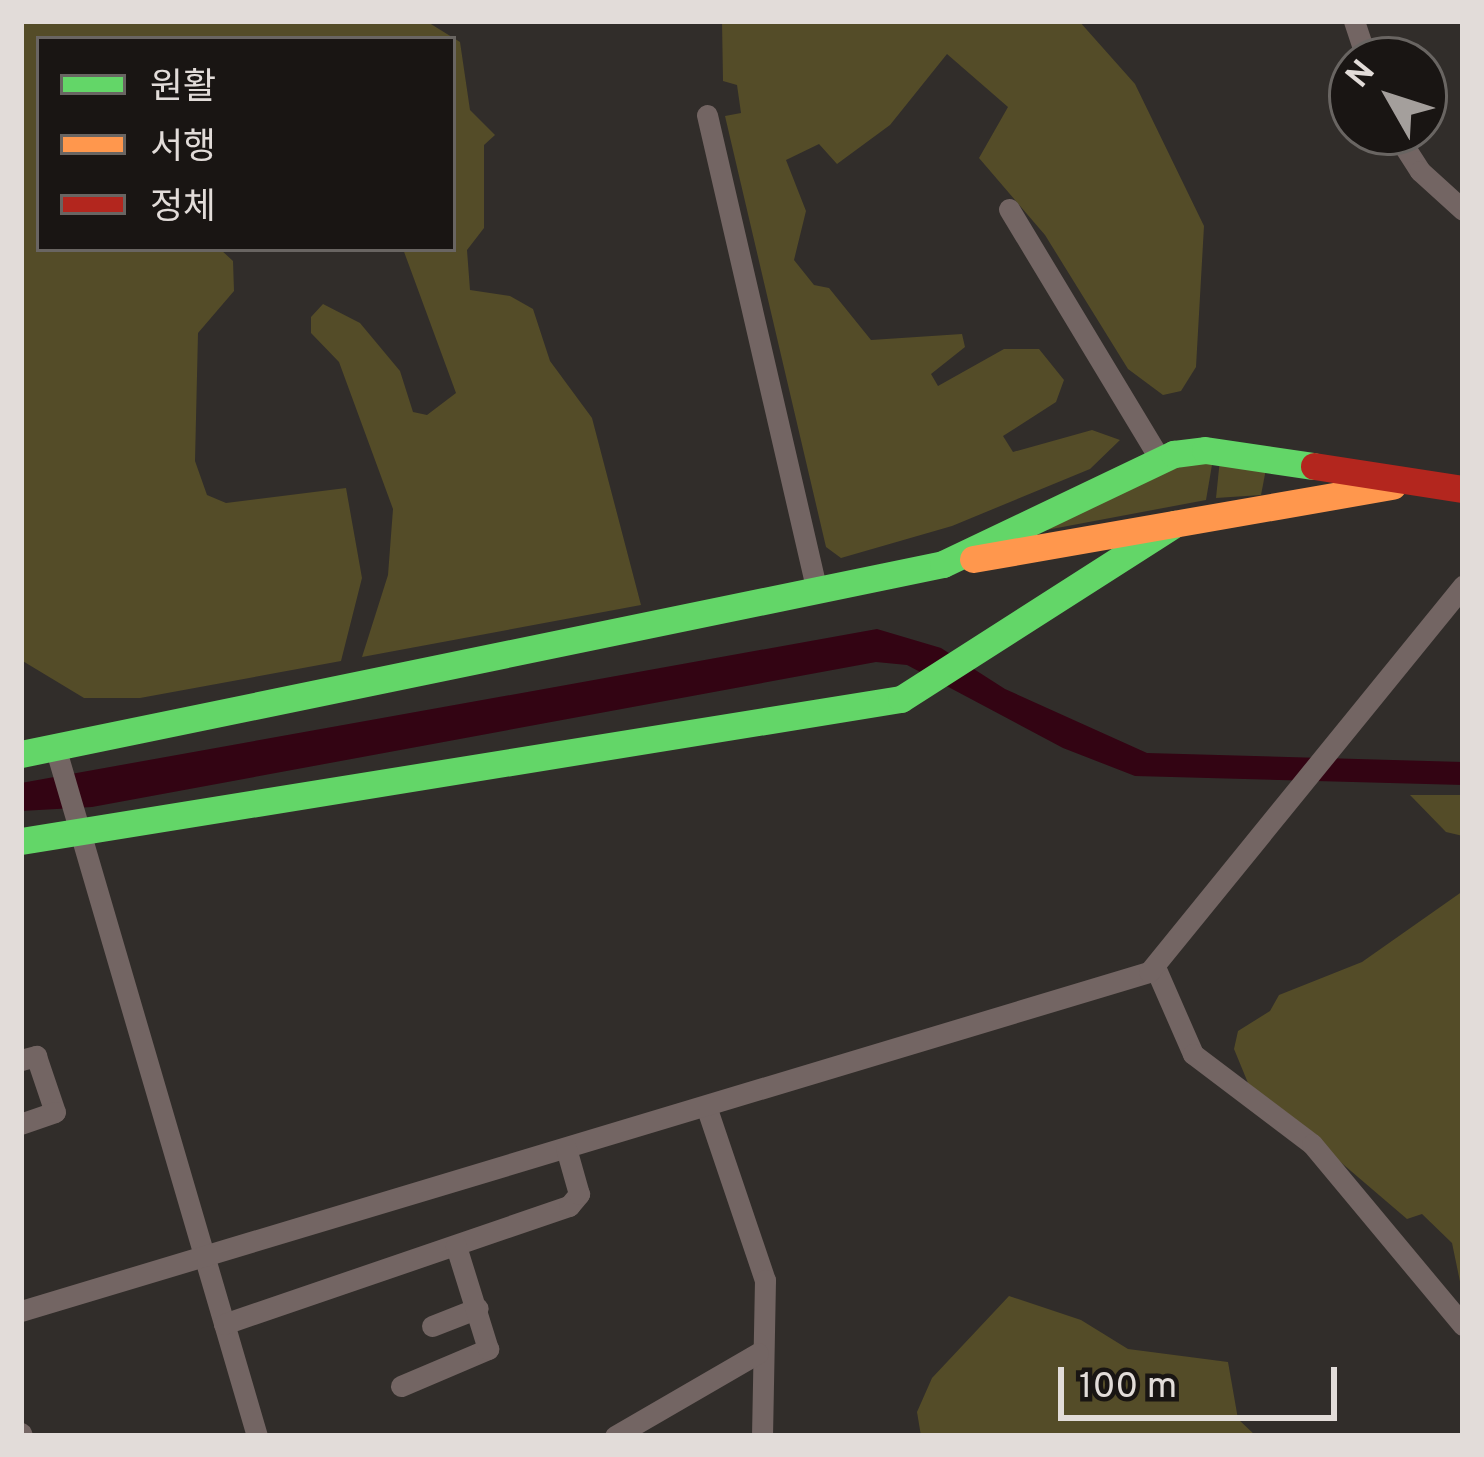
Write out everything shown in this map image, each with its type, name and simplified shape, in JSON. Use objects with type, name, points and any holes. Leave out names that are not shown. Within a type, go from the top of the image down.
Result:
[{"type":"main road","points":[[943,564],[1160,459],[1205,450],[1463,489]]},
{"type":"main road","points":[[21,754],[57,760],[816,586],[1419,482]]},
{"type":"main road","points":[[21,841],[73,826],[852,711],[931,682],[1175,524]]},
{"type":"street","points":[[707,115],[816,586]]},
{"type":"street","points":[[1410,156],[1463,210]]},
{"type":"street","points":[[1009,209],[1160,459]]},
{"type":"street","points":[[21,1311],[1155,967],[1463,586]]},
{"type":"street","points":[[57,760],[257,1436]]},
{"type":"street","points":[[1155,967],[1193,1054],[1312,1144],[1463,1325]]},
{"type":"street","points":[[21,1060],[36,1056],[55,1112],[21,1124]]},
{"type":"street","points":[[706,1106],[765,1280],[758,1353],[762,1436]]},
{"type":"street","points":[[224,1324],[569,1206],[579,1194],[566,1148]]},
{"type":"street","points":[[401,1386],[482,1357],[490,1342],[456,1246]]},
{"type":"street","points":[[432,1327],[478,1308]]},
{"type":"street","points":[[615,1436],[758,1353]]},
{"type":"shaded area","points":[[21,21],[426,21],[450,36],[36,36],[36,252],[223,252],[233,261],[234,291],[198,333],[195,461],[207,495],[226,503],[346,488],[362,578],[341,661],[140,698],[84,698],[21,660]]},
{"type":"shaded area","points":[[722,21],[1079,21],[1135,84],[1204,226],[1196,367],[1181,391],[1163,395],[1128,369],[1045,235],[979,158],[1008,107],[947,54],[890,125],[837,164],[819,144],[786,160],[806,211],[794,260],[814,285],[829,288],[871,340],[962,334],[965,347],[931,374],[938,386],[1004,349],[1039,349],[1064,380],[1056,402],[1003,436],[1013,452],[1092,430],[1120,440],[1090,469],[952,526],[841,558],[826,547],[725,116],[741,113],[737,85],[723,81]]},
{"type":"shaded area","points":[[456,40],[470,110],[495,135],[484,145],[484,228],[467,250],[470,290],[510,296],[533,309],[550,361],[592,418],[641,605],[362,657],[388,575],[393,509],[339,362],[311,333],[311,317],[323,304],[360,323],[400,371],[413,412],[427,415],[456,393],[404,252],[456,252]]},
{"type":"shaded area","points":[[1213,459],[1206,500],[1041,531],[1132,479]]},
{"type":"shaded area","points":[[1220,459],[1266,469],[1261,495],[1216,498]]},
{"type":"shaded area","points":[[877,629],[941,648],[1005,689],[1147,753],[1463,762],[1463,785],[1135,776],[1063,748],[907,665],[876,662],[92,807],[21,811],[21,783]]},
{"type":"shaded area","points":[[1410,795],[1463,795],[1463,836],[1446,832]]},
{"type":"shaded area","points":[[1463,891],[1463,1296],[1452,1243],[1422,1214],[1407,1219],[1248,1083],[1234,1049],[1238,1031],[1270,1011],[1279,995],[1362,962]]},
{"type":"shaded area","points":[[1009,1296],[1081,1320],[1128,1349],[1228,1362],[1238,1419],[1256,1436],[921,1436],[917,1412],[932,1378]]},
{"type":"traffic: fast","points":[[21,754],[943,564],[1174,454],[1205,450],[1314,466]]},
{"type":"traffic: fast","points":[[21,841],[901,699],[1175,524]]},
{"type":"traffic: slow","points":[[973,559],[1393,486]]},
{"type":"traffic: jam","points":[[1314,466],[1463,489]]}]
